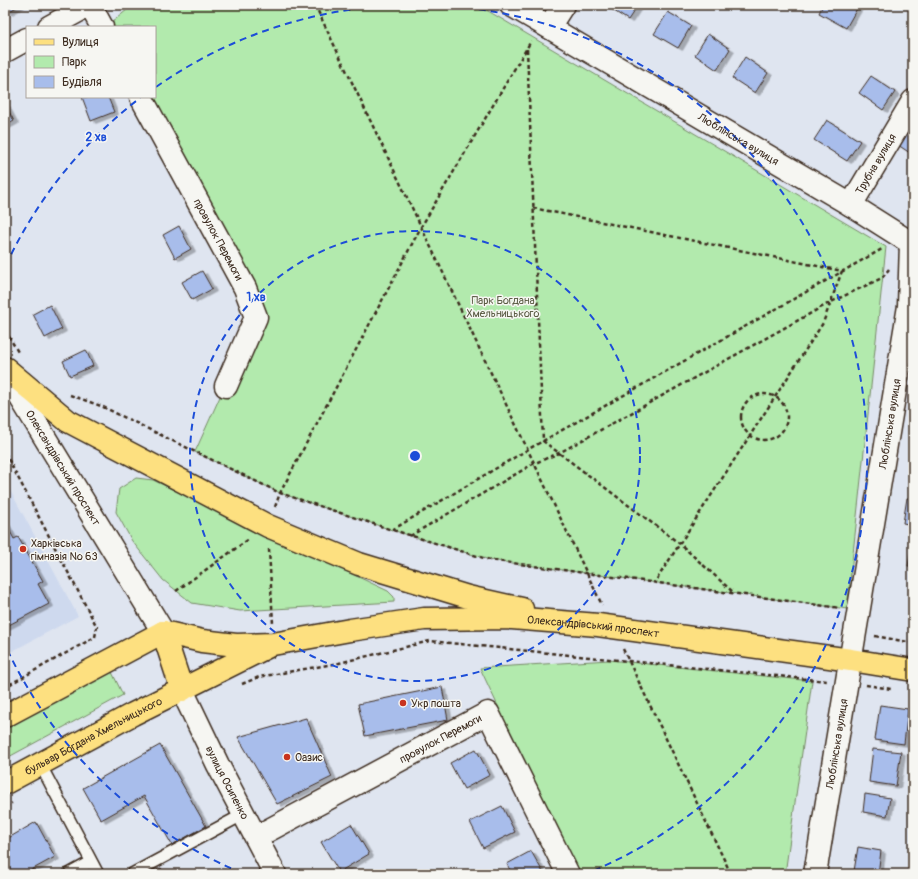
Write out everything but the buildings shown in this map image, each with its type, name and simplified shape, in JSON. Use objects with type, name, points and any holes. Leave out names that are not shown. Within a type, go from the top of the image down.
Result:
[{"type":"main road","points":[[14,362],[68,421],[268,526],[359,564],[460,595],[605,626]]},
{"type":"main road","name":"Олександрівський проспект","points":[[163,632],[215,643],[236,645],[273,644],[350,630],[424,619],[512,618],[605,626],[913,670]]},
{"type":"main road","points":[[5,716],[163,632],[182,690]]},
{"type":"main road","name":"Олександрівський проспект","points":[[182,690],[273,644]]},
{"type":"main road","name":"бульвар Богдана Хмельницького","points":[[5,783],[133,714],[182,690]]},
{"type":"street","points":[[51,26],[90,5],[101,26]]},
{"type":"street","name":"Люблінська вулиця","points":[[511,5],[912,242],[911,306],[815,874]]},
{"type":"street","points":[[549,27],[563,5]]},
{"type":"street","points":[[5,51],[26,40]]},
{"type":"street","name":"провулок Перемоги","points":[[142,98],[245,288],[256,317],[226,386]]},
{"type":"street","name":"Трубна вулиця","points":[[851,205],[913,101]]},
{"type":"street","name":"Олександрівський проспект","points":[[5,372],[163,632]]},
{"type":"street","name":"вулиця Осипенко","points":[[182,690],[218,765],[275,874]]},
{"type":"street","name":"провулок Перемоги","points":[[256,837],[488,713],[568,874]]},
{"type":"lane","points":[[40,764],[98,874]]},
{"type":"lane","points":[[132,874],[244,814]]},
{"type":"lane","points":[[69,874],[91,862]]},
{"type":"path","points":[[315,5],[585,573],[605,626],[629,662],[731,874]]},
{"type":"path","points":[[273,644],[268,526],[280,493],[421,227],[533,38],[549,27]]},
{"type":"path","points":[[527,48],[543,441]]},
{"type":"path","points":[[533,208],[842,271]]},
{"type":"path","points":[[392,530],[527,450],[842,271],[886,247],[912,242]]},
{"type":"path","points":[[410,536],[533,464],[559,453],[830,302],[882,278],[892,266]]},
{"type":"path","points":[[655,582],[823,322],[842,271]]},
{"type":"path","points":[[5,330],[17,351],[14,362]]},
{"type":"path","points":[[760,394],[767,394],[775,397],[784,406],[786,411],[787,419],[781,432],[774,438],[766,440],[750,436],[743,428],[741,421],[742,409],[746,402],[752,397],[760,394]]},
{"type":"path","points":[[68,395],[101,406],[280,493],[410,536],[490,560],[859,611],[876,637],[913,643]]},
{"type":"path","points":[[543,441],[680,544],[734,593]]},
{"type":"path","points":[[5,453],[97,627],[94,637],[5,686]]},
{"type":"path","points":[[176,590],[268,526]]},
{"type":"path","points":[[239,686],[259,677],[339,663],[430,641],[629,662],[847,682],[898,690]]},
{"type":"shaded area","name":"Харківська гімназія № 63","points":[[5,481],[78,616],[5,655]]},
{"type":"green space","name":"Парк Богдана Хмельницького","points":[[133,5],[478,5],[886,247],[847,609],[490,560],[392,530],[280,493],[195,452],[256,317],[140,98],[156,98],[156,26],[107,26]]},
{"type":"green space","points":[[136,478],[153,480],[388,591],[394,597],[394,602],[240,611],[192,603],[163,580],[132,541],[116,512],[119,489]]},
{"type":"green space","points":[[609,660],[812,681],[785,874],[577,874],[480,668]]},
{"type":"green space","points":[[110,668],[123,695],[5,759],[5,725]]},
{"type":"place","name":"Харківська гімназія № 63","points":[[23,549]]},
{"type":"place","name":"Укр пошта","points":[[403,703]]},
{"type":"place","name":"Оазис","points":[[287,757]]}]
